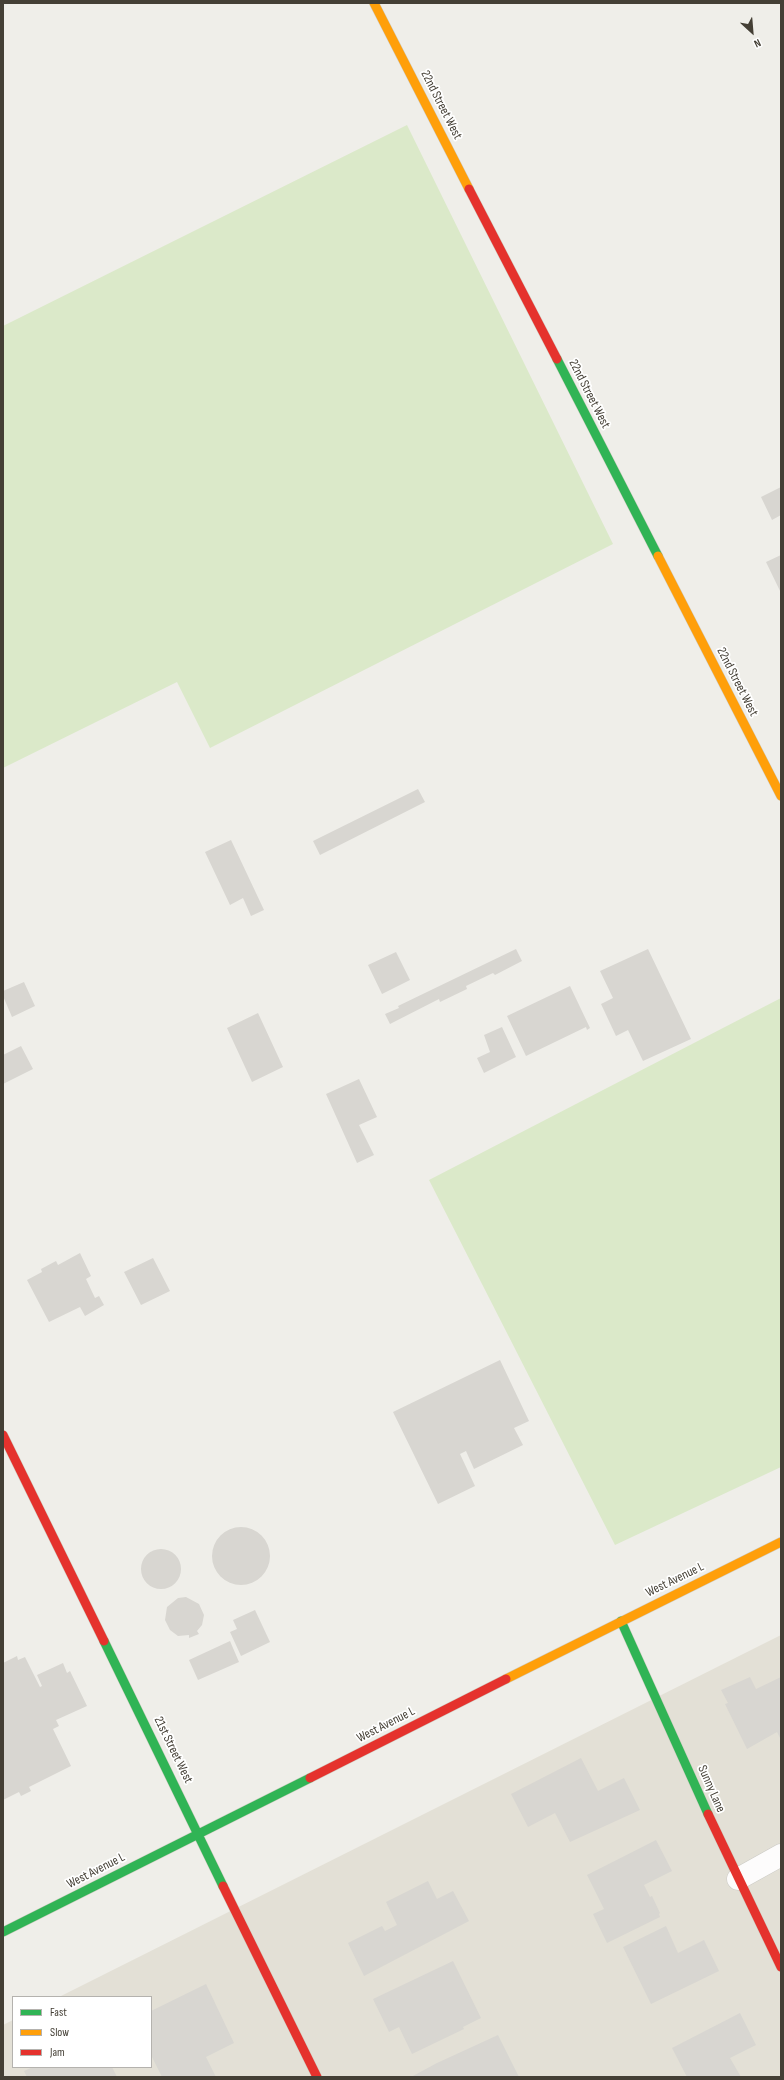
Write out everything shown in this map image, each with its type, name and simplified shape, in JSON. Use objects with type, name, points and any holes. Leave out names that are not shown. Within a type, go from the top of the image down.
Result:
[{"type":"street","name":"22nd Street West","points":[[374,3],[781,796]]},
{"type":"street","name":"21st Street West","points":[[3,1435],[199,1833],[317,2077]]},
{"type":"street","name":"West Avenue L","points":[[3,1932],[781,1542]]},
{"type":"street","name":"Sunny Lane","points":[[621,1621],[738,1879],[781,1967]]},
{"type":"street","points":[[738,1879],[781,1855]]},
{"type":"shaded area","points":[[781,1635],[781,2077],[3,2077],[3,2025],[12,2020],[12,2068],[152,2068],[152,1996],[61,1996]]},
{"type":"green space","points":[[407,125],[613,544],[210,748],[177,682],[3,768],[3,326]]},
{"type":"green space","points":[[781,998],[781,1467],[615,1545],[429,1180]]},
{"type":"building","points":[[781,487],[781,515],[772,520],[761,497]]},
{"type":"building","points":[[781,555],[781,593],[766,562]]},
{"type":"building","points":[[418,789],[425,802],[320,855],[313,841]]},
{"type":"building","points":[[231,840],[264,910],[251,916],[243,898],[230,905],[205,852]]},
{"type":"building","points":[[516,949],[522,961],[495,975],[493,973],[466,986],[467,989],[440,1002],[439,999],[390,1024],[385,1014],[399,1008],[398,1006]]},
{"type":"building","points":[[648,949],[691,1039],[643,1061],[628,1030],[616,1036],[601,1004],[613,998],[600,971]]},
{"type":"building","points":[[396,952],[410,980],[382,994],[368,965]]},
{"type":"building","points":[[24,982],[35,1006],[12,1017],[3,996],[3,991]]},
{"type":"building","points":[[570,986],[590,1028],[587,1030],[586,1027],[526,1056],[507,1016]]},
{"type":"building","points":[[258,1013],[283,1067],[252,1082],[227,1028]]},
{"type":"building","points":[[502,1027],[516,1057],[484,1073],[477,1058],[490,1052],[484,1035]]},
{"type":"building","points":[[21,1046],[33,1069],[3,1084],[3,1055]]},
{"type":"building","points":[[359,1079],[377,1117],[359,1125],[374,1155],[357,1163],[326,1094]]},
{"type":"building","points":[[80,1253],[91,1276],[86,1279],[95,1298],[99,1296],[104,1305],[85,1316],[80,1307],[49,1322],[27,1280],[42,1272],[41,1269],[56,1261],[58,1265]]},
{"type":"building","points":[[153,1258],[170,1291],[141,1305],[124,1272]]},
{"type":"building","points":[[500,1360],[529,1421],[514,1428],[523,1445],[474,1469],[466,1451],[460,1454],[475,1486],[438,1504],[393,1412]]},
{"type":"building","points":[[235,1527],[247,1527],[262,1535],[270,1550],[270,1562],[262,1577],[247,1585],[235,1585],[220,1577],[212,1562],[212,1550],[220,1535]]},
{"type":"building","points":[[165,1549],[172,1552],[178,1558],[181,1569],[180,1577],[172,1586],[165,1589],[157,1589],[150,1586],[142,1577],[141,1565],[144,1558],[153,1550]]},
{"type":"building","points":[[186,1597],[199,1604],[204,1615],[202,1625],[197,1631],[199,1634],[189,1638],[189,1635],[178,1636],[170,1630],[165,1620],[167,1607],[178,1598]]},
{"type":"building","points":[[255,1610],[270,1642],[241,1656],[230,1632],[237,1629],[233,1620]]},
{"type":"building","points":[[230,1641],[239,1662],[198,1680],[189,1660]]},
{"type":"building","points":[[17,1656],[18,1660],[25,1657],[40,1687],[42,1686],[37,1675],[63,1663],[67,1673],[70,1671],[87,1706],[56,1720],[59,1726],[53,1729],[71,1766],[29,1787],[31,1791],[21,1796],[19,1792],[3,1800],[3,1663]]},
{"type":"building","points":[[750,1677],[756,1689],[781,1677],[781,1740],[777,1732],[747,1749],[725,1704],[728,1703],[721,1690]]},
{"type":"building","points":[[581,1758],[598,1791],[624,1778],[640,1810],[570,1842],[555,1813],[528,1827],[511,1794]]},
{"type":"building","points":[[656,1840],[672,1871],[644,1885],[650,1897],[652,1896],[660,1913],[660,1917],[607,1943],[593,1914],[604,1909],[587,1875]]},
{"type":"building","points":[[428,1881],[437,1899],[453,1891],[469,1921],[364,1976],[348,1943],[382,1926],[385,1931],[397,1925],[386,1902]]},
{"type":"building","points":[[666,1926],[678,1953],[704,1940],[719,1971],[651,2004],[623,1947]]},
{"type":"building","points":[[453,1961],[481,2018],[463,2027],[464,2029],[412,2054],[399,2027],[389,2032],[373,1999]]},
{"type":"building","points":[[206,1984],[234,2043],[206,2057],[216,2077],[162,2077],[152,2057],[152,2011]]},
{"type":"building","points":[[740,2013],[756,2045],[730,2058],[741,2077],[687,2077],[672,2048]]},
{"type":"building","points":[[498,2035],[519,2077],[411,2077],[437,2063]]},
{"type":"building","points":[[31,2068],[112,2068],[117,2077],[27,2077],[24,2071]]},
{"type":"traffic: fast","points":[[557,359],[658,556]]},
{"type":"traffic: fast","points":[[621,1621],[708,1814]]},
{"type":"traffic: fast","points":[[104,1641],[223,1886]]},
{"type":"traffic: fast","points":[[3,1932],[310,1778]]},
{"type":"traffic: slow","points":[[374,3],[469,189]]},
{"type":"traffic: slow","points":[[658,556],[781,796]]},
{"type":"traffic: slow","points":[[506,1679],[781,1542]]},
{"type":"traffic: jam","points":[[469,189],[557,359]]},
{"type":"traffic: jam","points":[[3,1435],[104,1641]]},
{"type":"traffic: jam","points":[[310,1778],[506,1679]]},
{"type":"traffic: jam","points":[[708,1814],[781,1967]]},
{"type":"traffic: jam","points":[[223,1886],[317,2077]]}]
